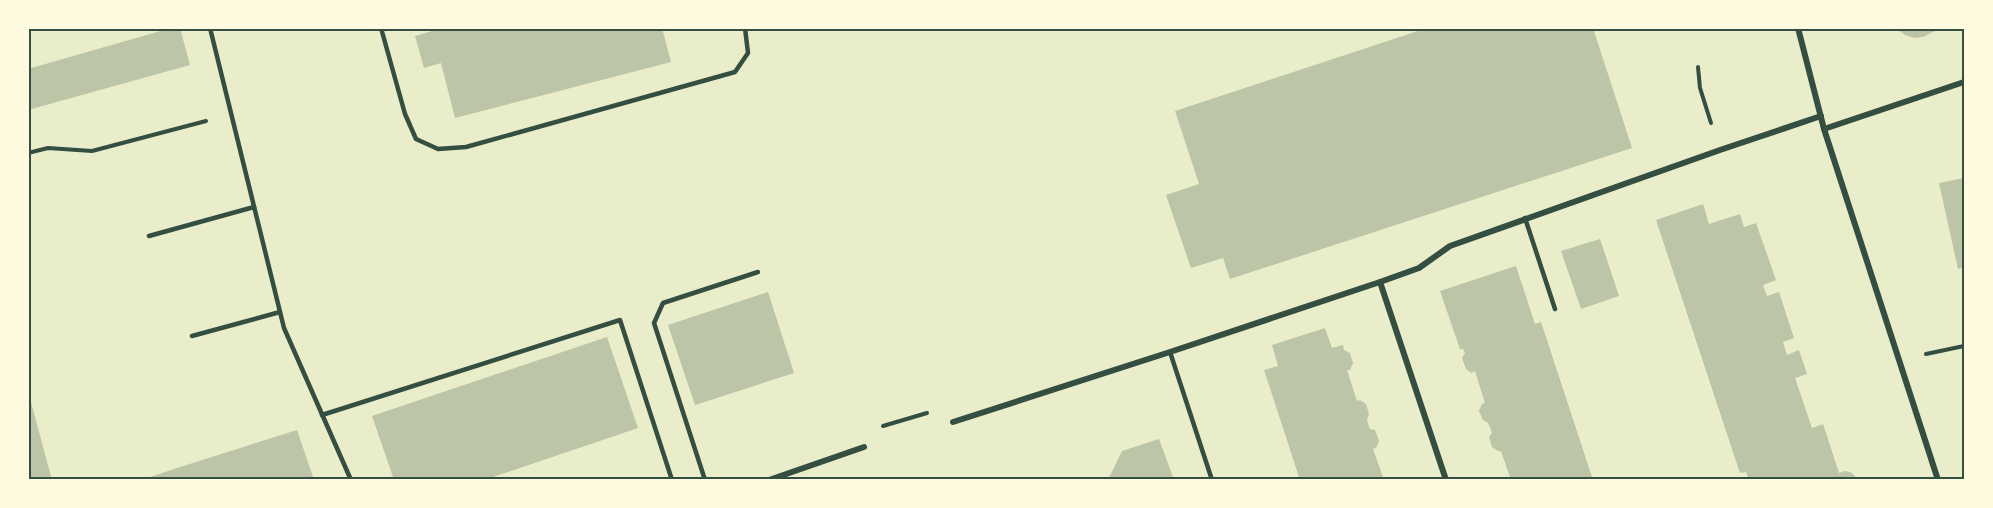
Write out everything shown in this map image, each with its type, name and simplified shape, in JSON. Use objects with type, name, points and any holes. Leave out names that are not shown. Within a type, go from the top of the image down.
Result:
[{"type":"street","points":[[1798,28],[1824,129],[1938,480]]},
{"type":"street","points":[[1824,129],[1965,82]]},
{"type":"street","points":[[953,422],[1380,282],[1419,267],[1450,246],[1821,116]]},
{"type":"street","points":[[1380,282],[1446,480]]},
{"type":"street","points":[[769,480],[864,447]]},
{"type":"lane","points":[[210,28],[284,328],[351,480]]},
{"type":"lane","points":[[381,28],[405,114],[416,139],[438,149],[466,147],[735,72],[748,53],[745,28]]},
{"type":"lane","points":[[149,236],[254,207]]},
{"type":"lane","points":[[1525,218],[1555,309]]},
{"type":"lane","points":[[705,480],[654,323],[663,303],[759,272]]},
{"type":"lane","points":[[192,336],[280,312]]},
{"type":"lane","points":[[322,415],[620,320],[672,480]]},
{"type":"lane","points":[[1170,352],[1212,480]]},
{"type":"path","points":[[1698,67],[1700,88],[1720,150]]},
{"type":"path","points":[[28,153],[48,148],[92,151],[231,114]]},
{"type":"path","points":[[1899,359],[1965,346]]},
{"type":"path","points":[[864,447],[883,426],[928,412],[953,422]]},
{"type":"building","points":[[171,28],[180,28],[190,65],[28,110],[28,69]]},
{"type":"building","points":[[432,28],[662,28],[671,62],[455,118],[441,63],[424,68],[415,36],[432,31]]},
{"type":"building","points":[[1427,28],[1593,28],[1632,148],[1230,279],[1223,258],[1191,268],[1166,195],[1199,184],[1175,111]]},
{"type":"building","points":[[1896,28],[1941,28],[1923,37],[1914,38]]},
{"type":"building","points":[[1964,178],[1964,267],[1958,269],[1939,183]]},
{"type":"building","points":[[1703,204],[1709,224],[1740,214],[1744,227],[1756,223],[1776,280],[1763,285],[1767,296],[1779,292],[1794,338],[1783,342],[1787,355],[1799,350],[1807,374],[1795,378],[1812,428],[1823,424],[1839,473],[1850,472],[1856,480],[1749,480],[1746,472],[1740,473],[1656,220]]},
{"type":"building","points":[[1600,239],[1619,296],[1581,309],[1561,251]]},
{"type":"building","points":[[1516,266],[1535,324],[1541,322],[1593,480],[1511,480],[1501,451],[1492,447],[1489,437],[1492,433],[1490,427],[1483,420],[1479,411],[1485,403],[1475,371],[1471,373],[1466,369],[1462,358],[1465,353],[1463,349],[1460,349],[1440,291]]},
{"type":"building","points":[[768,292],[794,373],[695,405],[668,325]]},
{"type":"building","points":[[1325,328],[1332,348],[1343,345],[1344,350],[1350,353],[1353,363],[1350,370],[1347,370],[1357,401],[1360,400],[1366,404],[1369,414],[1368,424],[1370,429],[1375,430],[1379,441],[1373,449],[1384,480],[1300,480],[1264,370],[1278,366],[1272,345]]},
{"type":"building","points":[[607,337],[638,428],[484,480],[394,480],[372,416]]},
{"type":"building","points":[[29,395],[52,480],[28,480]]},
{"type":"building","points":[[297,430],[314,480],[142,480],[177,468]]},
{"type":"building","points":[[1159,439],[1174,480],[1108,480],[1122,451]]}]
